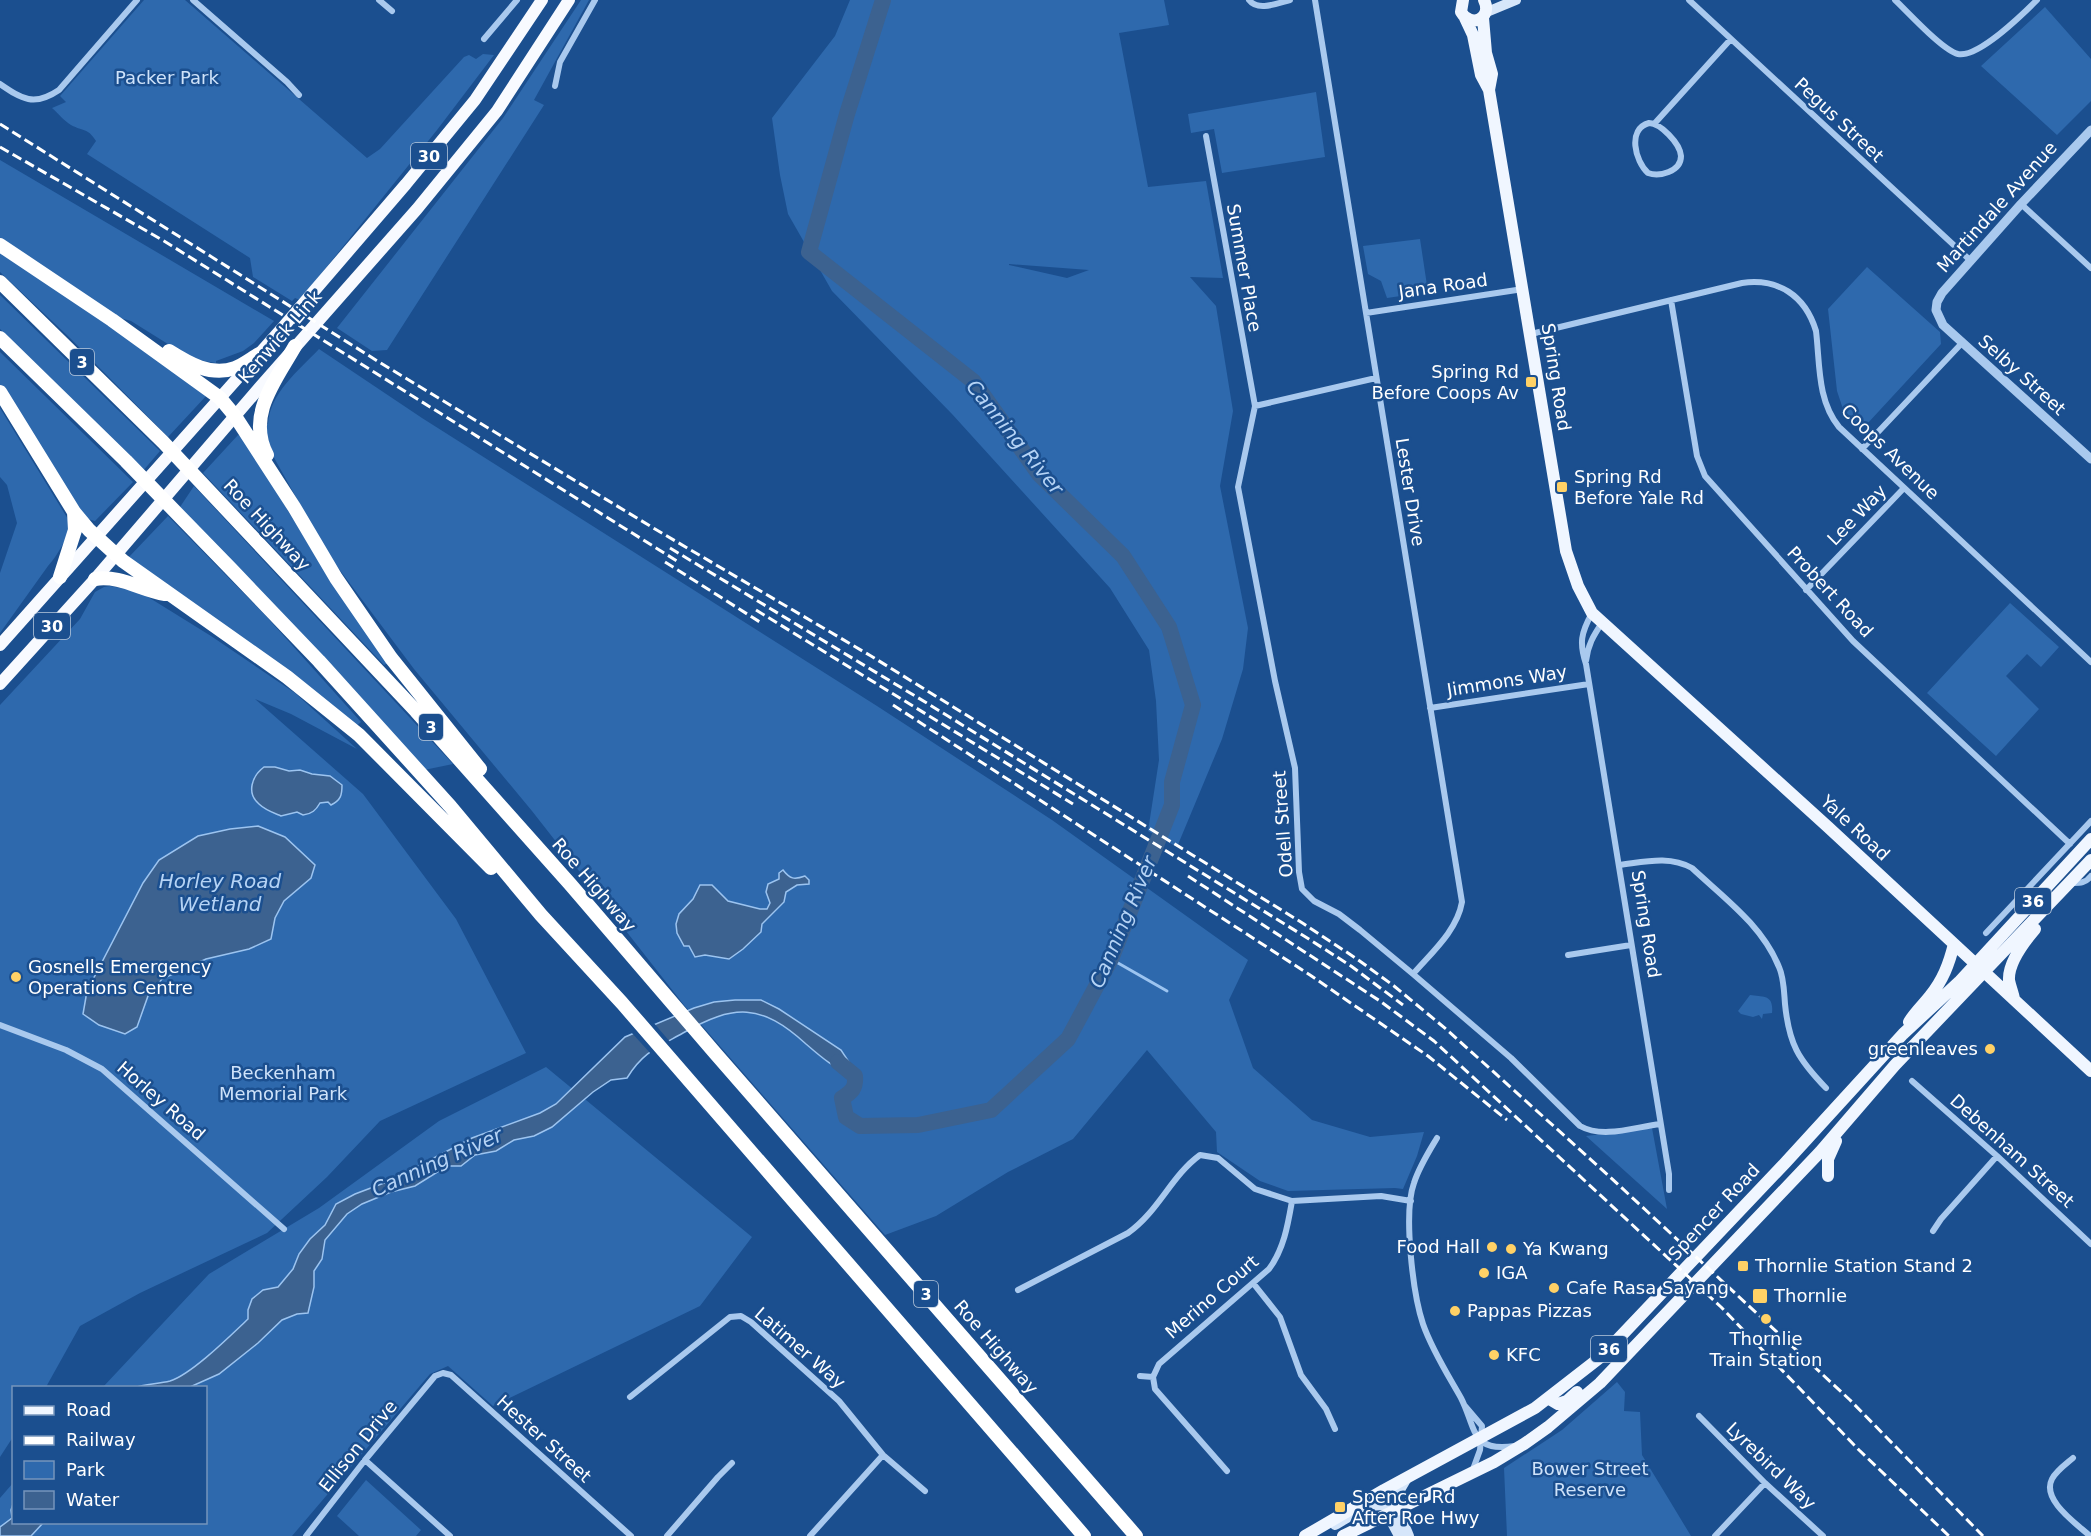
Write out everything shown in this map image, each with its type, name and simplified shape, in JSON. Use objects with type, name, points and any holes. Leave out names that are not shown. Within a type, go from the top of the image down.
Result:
[{"type":"highway","name":"Kenwick Link","points":[[0,645],[284,326],[475,100],[542,0]]},
{"type":"highway","name":"Kenwick Link","points":[[0,684],[95,579],[203,452],[417,209],[497,111],[569,0]]},
{"type":"highway","points":[[0,245],[112,320],[220,398],[235,416],[294,507],[336,578],[391,658],[528,827],[570,884]]},
{"type":"highway","name":"Roe Highway","points":[[0,282],[163,442],[416,711],[570,884],[1136,1536]]},
{"type":"highway","points":[[112,320],[132,327],[192,365],[203,369],[235,368],[259,354]]},
{"type":"highway","name":"3","points":[[0,338],[133,468],[319,661],[450,806],[541,915],[622,1003],[1084,1536]]},
{"type":"highway","points":[[294,507],[263,446],[259,421],[266,397],[298,343]]},
{"type":"highway","points":[[0,392],[74,512],[96,537],[170,595],[287,677],[359,735],[514,892],[541,915]]},
{"type":"highway","points":[[60,577],[75,530],[74,512]]},
{"type":"highway","points":[[95,579],[114,577],[150,591],[170,595]]},
{"type":"main road","points":[[1465,18],[1472,21],[1485,10],[1516,0]]},
{"type":"main road","name":"Spring Road","points":[[1461,1],[1461,12],[1473,35],[1481,75],[1489,90],[1566,551],[1578,586],[1592,613]]},
{"type":"main road","name":"Spring Road","points":[[1485,10],[1486,53],[1492,74],[1489,90]]},
{"type":"main road","name":"Yale Road","points":[[1592,613],[1682,693],[2091,1071]]},
{"type":"main road","name":"Spencer Road","points":[[1305,1536],[1480,1439],[1548,1398],[1602,1356],[1903,1034],[1959,982],[2091,839]]},
{"type":"main road","name":"Spencer Road","points":[[1343,1536],[1494,1462],[1524,1444],[1570,1409],[1676,1304],[1820,1152],[1895,1065],[2091,860]]},
{"type":"main road","points":[[2014,999],[2009,980],[2011,969],[2026,939],[2041,922],[2054,900]]},
{"type":"main road","points":[[1903,1034],[1915,1012],[1941,982],[1948,968],[1954,944]]},
{"type":"main road","points":[[1828,1176],[1826,1167],[1832,1146],[1874,1096],[1880,1083]]},
{"type":"main road","points":[[1548,1398],[1558,1404],[1567,1401],[1612,1361],[1630,1352]]},
{"type":"main road","points":[[1399,1536],[1391,1521],[1397,1495],[1407,1478]]},
{"type":"main road","points":[[1315,1536],[1375,1504],[1385,1505],[1401,1517],[1409,1536]]},
{"type":"street","points":[[0,84],[20,97],[40,99],[50,96],[59,90],[137,0]]},
{"type":"street","points":[[193,0],[299,95]]},
{"type":"street","points":[[379,0],[392,11]]},
{"type":"street","points":[[484,39],[517,0]]},
{"type":"street","points":[[555,86],[560,63],[595,0]]},
{"type":"street","points":[[1250,0],[1253,5],[1260,6],[1290,0]]},
{"type":"street","name":"Lester Drive","points":[[1315,0],[1462,902],[1460,915],[1453,927],[1413,974]]},
{"type":"street","name":"Pegus Street","points":[[1689,0],[1971,261]]},
{"type":"street","points":[[1894,0],[1946,47],[1963,54],[1980,48],[2037,0]]},
{"type":"street","points":[[1655,123],[1676,145],[1681,157],[1679,164],[1673,170],[1656,175],[1647,173],[1640,163],[1635,139],[1641,126],[1655,123],[1730,40]]},
{"type":"street","name":"Martindale Avenue","points":[[1936,312],[1936,305],[1942,294],[2021,204],[2091,130]]},
{"type":"street","name":"Summer Place","points":[[1206,136],[1255,406]]},
{"type":"street","points":[[2021,204],[2091,268]]},
{"type":"street","name":"Coops Avenue","points":[[1531,334],[1742,283],[1758,281],[1780,286],[1802,304],[1813,321],[1822,393],[1827,411],[1839,427],[2091,662]]},
{"type":"street","name":"Jana Road","points":[[1366,313],[1524,289]]},
{"type":"street","name":"Probert Road","points":[[1671,300],[1701,469],[1853,641],[2070,844]]},
{"type":"street","name":"Selby Street","points":[[1936,312],[1941,323],[1962,343],[2091,459]]},
{"type":"street","points":[[1862,449],[1962,343]]},
{"type":"street","points":[[1255,406],[1376,378]]},
{"type":"street","name":"Odell Street","points":[[1255,406],[1238,487],[1275,681],[1295,768],[1299,872],[1302,889],[1314,901],[1339,914],[1360,930],[1413,974],[1511,1058],[1580,1126],[1590,1132],[1601,1132],[1660,1124]]},
{"type":"street","name":"Lee Way","points":[[1806,590],[1904,488]]},
{"type":"street","name":"Spring Road","points":[[1592,613],[1582,633],[1581,650],[1586,664],[1619,865],[1669,1174],[1669,1190]]},
{"type":"street","name":"Spring Road","points":[[1586,664],[1587,648],[1602,623]]},
{"type":"street","name":"Jimmons Way","points":[[1430,708],[1589,684]]},
{"type":"street","points":[[1986,933],[2091,821]]},
{"type":"street","points":[[1619,865],[1667,860],[1681,862],[1692,868],[1752,924],[1770,947],[1781,970],[1787,1026],[1793,1047],[1807,1069],[1826,1088]]},
{"type":"street","points":[[2069,883],[2082,883],[2091,876]]},
{"type":"street","points":[[1568,955],[1631,945]]},
{"type":"street","name":"Horley Road","points":[[0,1025],[66,1050],[102,1069],[284,1229]]},
{"type":"street","name":"Debenham Street","points":[[1912,1081],[2091,1244]]},
{"type":"street","points":[[1437,1138],[1425,1157],[1413,1185],[1410,1201],[1411,1257],[1418,1306],[1431,1342],[1463,1403],[1472,1429],[1480,1439],[1493,1447],[1524,1444]]},
{"type":"street","points":[[1018,1290],[1141,1224],[1188,1164],[1200,1155],[1218,1158],[1255,1189],[1292,1201],[1381,1196],[1410,1201]]},
{"type":"street","points":[[1933,1231],[1997,1156]]},
{"type":"street","name":"Merino Court","points":[[1153,1377],[1159,1364],[1269,1269],[1279,1254],[1289,1221],[1292,1201]]},
{"type":"street","points":[[1253,1283],[1280,1317],[1301,1375],[1326,1409],[1335,1429]]},
{"type":"street","name":"Latimer Way","points":[[630,1398],[730,1317],[741,1316],[751,1322],[839,1401],[883,1455],[925,1491]]},
{"type":"street","name":"Hester Street","points":[[435,1376],[443,1372],[451,1376],[631,1536]]},
{"type":"street","name":"Ellison Drive","points":[[306,1536],[435,1376]]},
{"type":"street","points":[[1140,1376],[1153,1377],[1155,1389],[1227,1471]]},
{"type":"street","points":[[1463,1403],[1482,1425],[1480,1450],[1472,1472]]},
{"type":"street","name":"Lyrebird Way","points":[[1699,1416],[1764,1483],[1823,1536]]},
{"type":"street","points":[[810,1536],[883,1455]]},
{"type":"street","points":[[2073,1458],[2052,1480],[2050,1491],[2054,1502],[2090,1536]]},
{"type":"street","points":[[365,1460],[450,1536]]},
{"type":"street","points":[[667,1536],[732,1463]]},
{"type":"street","points":[[1715,1536],[1764,1483]]},
{"type":"green space","name":"Packer Park","points":[[144,0],[185,0],[367,158],[380,149],[464,57],[469,55],[476,59],[483,54],[494,55],[437,130],[300,300],[295,298],[292,301],[253,277],[250,258],[87,154],[96,141],[93,137],[88,132],[68,123],[52,108],[66,102],[60,96]]},
{"type":"green space","points":[[581,0],[589,0],[534,100],[544,105],[387,350],[372,351],[337,328],[503,118]]},
{"type":"green space","points":[[850,0],[1164,0],[1169,25],[1119,33],[1148,187],[1206,181],[1223,278],[1190,277],[1216,306],[1233,411],[1220,486],[1248,628],[1243,669],[1222,739],[1177,847],[1148,831],[1159,760],[1156,701],[1149,650],[1110,588],[952,414],[832,291],[788,214],[772,118],[835,36]],"holes":[[[1009,264],[1089,270],[1067,278]]]},
{"type":"green space","points":[[2045,7],[2091,59],[2091,101],[2057,135],[1981,66]]},
{"type":"green space","points":[[1316,92],[1325,157],[1222,173],[1214,129],[1191,133],[1188,114]]},
{"type":"green space","points":[[0,160],[274,321],[254,343],[243,351],[216,361],[216,363],[192,359],[131,321],[120,318],[0,238]]},
{"type":"green space","points":[[1420,239],[1428,292],[1387,298],[1381,281],[1368,274],[1363,246]]},
{"type":"green space","points":[[0,251],[169,364],[207,395],[168,437],[70,338],[0,272]]},
{"type":"green space","points":[[1867,267],[1940,332],[1941,344],[1867,424],[1857,424],[1843,409],[1837,391],[1828,309]]},
{"type":"green space","points":[[0,295],[160,451],[142,472],[0,329]]},
{"type":"green space","points":[[319,349],[422,418],[877,706],[1052,820],[1248,960],[1229,1000],[1253,1068],[1312,1120],[1370,1137],[1424,1132],[1403,1189],[1288,1191],[1260,1181],[1217,1152],[1216,1132],[1147,1050],[1073,1139],[1008,1172],[936,1216],[885,1235],[684,1005],[532,811],[414,669],[327,553],[272,454],[264,425],[268,424],[279,392]]},
{"type":"green space","points":[[0,352],[133,482],[95,521],[79,512],[0,389]]},
{"type":"green space","points":[[0,408],[71,524],[59,552],[0,633],[0,573],[17,523],[7,485],[0,477]]},
{"type":"green space","points":[[238,435],[243,437],[332,583],[388,663],[384,665],[203,473]]},
{"type":"green space","points":[[194,486],[453,764],[424,770],[180,507]]},
{"type":"green space","points":[[168,516],[265,615],[361,722],[354,728],[128,558]]},
{"type":"green space","name":"Beckenham Memorial Park","points":[[110,586],[140,592],[211,636],[295,693],[357,749],[291,714],[255,699],[363,794],[456,919],[526,1053],[380,1121],[327,1177],[267,1233],[140,1293],[80,1326],[47,1386],[12,1386],[12,1439],[0,1457],[0,705],[80,619],[95,592]]},
{"type":"green space","points":[[2010,603],[2059,647],[2041,667],[2027,654],[2006,676],[2039,709],[1996,756],[1927,693]]},
{"type":"green space","points":[[1750,995],[1769,999],[1772,1013],[1763,1014],[1762,1019],[1759,1015],[1753,1017],[1741,1014],[1738,1011]]},
{"type":"green space","points":[[546,1067],[752,1237],[700,1306],[493,1406],[448,1366],[430,1374],[292,1536],[0,1536],[0,1498],[12,1484],[12,1524],[207,1524],[207,1386],[104,1386],[209,1274],[319,1208],[439,1121]]},
{"type":"green space","points":[[1652,1128],[1667,1209],[1586,1136]]},
{"type":"green space","name":"Bower Street Reserve","points":[[1617,1382],[1625,1392],[1624,1411],[1640,1412],[1642,1455],[1691,1536],[1507,1536],[1504,1468],[1562,1430]]},
{"type":"green space","points":[[366,1480],[421,1530],[416,1536],[359,1536],[337,1516]]},
{"type":"water","points":[[264,767],[289,771],[300,770],[330,776],[342,785],[342,792],[337,801],[331,805],[328,802],[320,803],[309,814],[303,815],[297,812],[281,816],[261,806],[253,795],[252,785],[256,775]]},
{"type":"water","name":"Horley Road Wetland","points":[[258,826],[285,837],[315,865],[311,878],[284,901],[275,918],[271,939],[249,949],[206,959],[162,979],[148,996],[137,1027],[125,1034],[99,1025],[83,1014],[87,991],[143,883],[159,860],[198,836]]},
{"type":"water","points":[[783,870],[792,878],[805,876],[809,884],[797,885],[786,892],[784,902],[762,924],[761,932],[743,949],[729,959],[705,955],[695,957],[689,946],[684,946],[677,933],[676,924],[679,914],[693,899],[700,885],[712,885],[728,901],[767,909],[770,903],[766,892],[768,884],[779,879],[779,873]]},
{"type":"water","name":"Canning River","points":[[761,1000],[779,1009],[841,1050],[855,1076],[835,1067],[790,1031],[761,1015],[747,1012],[732,1013],[701,1023],[652,1051],[639,1062],[627,1078],[611,1080],[593,1092],[552,1127],[534,1136],[514,1140],[496,1151],[475,1155],[461,1166],[447,1166],[415,1186],[391,1192],[362,1204],[347,1214],[325,1240],[322,1259],[314,1271],[314,1287],[308,1313],[297,1314],[282,1320],[258,1343],[219,1374],[192,1386],[142,1386],[179,1377],[222,1344],[248,1319],[252,1299],[263,1290],[278,1287],[293,1269],[299,1254],[310,1239],[325,1225],[336,1204],[392,1180],[472,1138],[540,1113],[556,1104],[625,1037],[714,1002]]},
{"type":"water","points":[[12,1518],[12,1524],[42,1524],[31,1536],[0,1536],[0,1527]]},
{"type":"pier","points":[[653,1022],[671,1043],[651,1054],[631,1032]]},
{"type":"waterway","name":"Canning River","points":[[838,1062],[855,1076],[853,1089],[842,1098],[846,1117],[860,1126],[918,1125],[991,1110],[1068,1039],[1111,959],[1172,805],[1172,782],[1193,705],[1169,627],[1123,556],[1039,474],[973,381],[809,252],[847,114],[883,0]]},
{"type":"waterway","points":[[1111,959],[1167,991]]},
{"type":"railway","points":[[0,124],[379,362],[871,656],[1357,959],[1446,1029],[1609,1176],[1850,1400],[1983,1536]]},
{"type":"railway","points":[[0,147],[164,241],[677,561]]},
{"type":"railway","points":[[670,548],[930,705],[1304,936],[1351,966],[1403,1005]]},
{"type":"railway","points":[[665,562],[763,624]]},
{"type":"railway","points":[[756,610],[1073,804]]},
{"type":"railway","points":[[893,705],[1310,975],[1428,1056],[1507,1120]]},
{"type":"railway","points":[[1188,876],[1380,1001],[1434,1041],[1721,1307],[1859,1450],[1949,1536]]},
{"type":"place","name":"Spring Rd Before Coops Av","points":[[1531,382]]},
{"type":"place","name":"Spring Rd Before Yale Rd","points":[[1562,487]]},
{"type":"place","name":"Gosnells Emergency Operations Centre","points":[[16,977]]},
{"type":"place","name":"greenleaves","points":[[1990,1049]]},
{"type":"place","name":"Food Hall","points":[[1492,1247]]},
{"type":"place","name":"Ya Kwang","points":[[1511,1249]]},
{"type":"place","name":"Thornlie Station Stand 2","points":[[1743,1266]]},
{"type":"place","name":"IGA","points":[[1484,1273]]},
{"type":"place","name":"Cafe Rasa Sayang","points":[[1554,1288]]},
{"type":"place","name":"Thornlie","points":[[1760,1296]]},
{"type":"place","name":"Pappas Pizzas","points":[[1455,1311]]},
{"type":"place","name":"Thornlie Train Station","points":[[1766,1319]]},
{"type":"place","name":"KFC","points":[[1494,1355]]},
{"type":"place","name":"Spencer Rd After Roe Hwy","points":[[1340,1507]]}]
